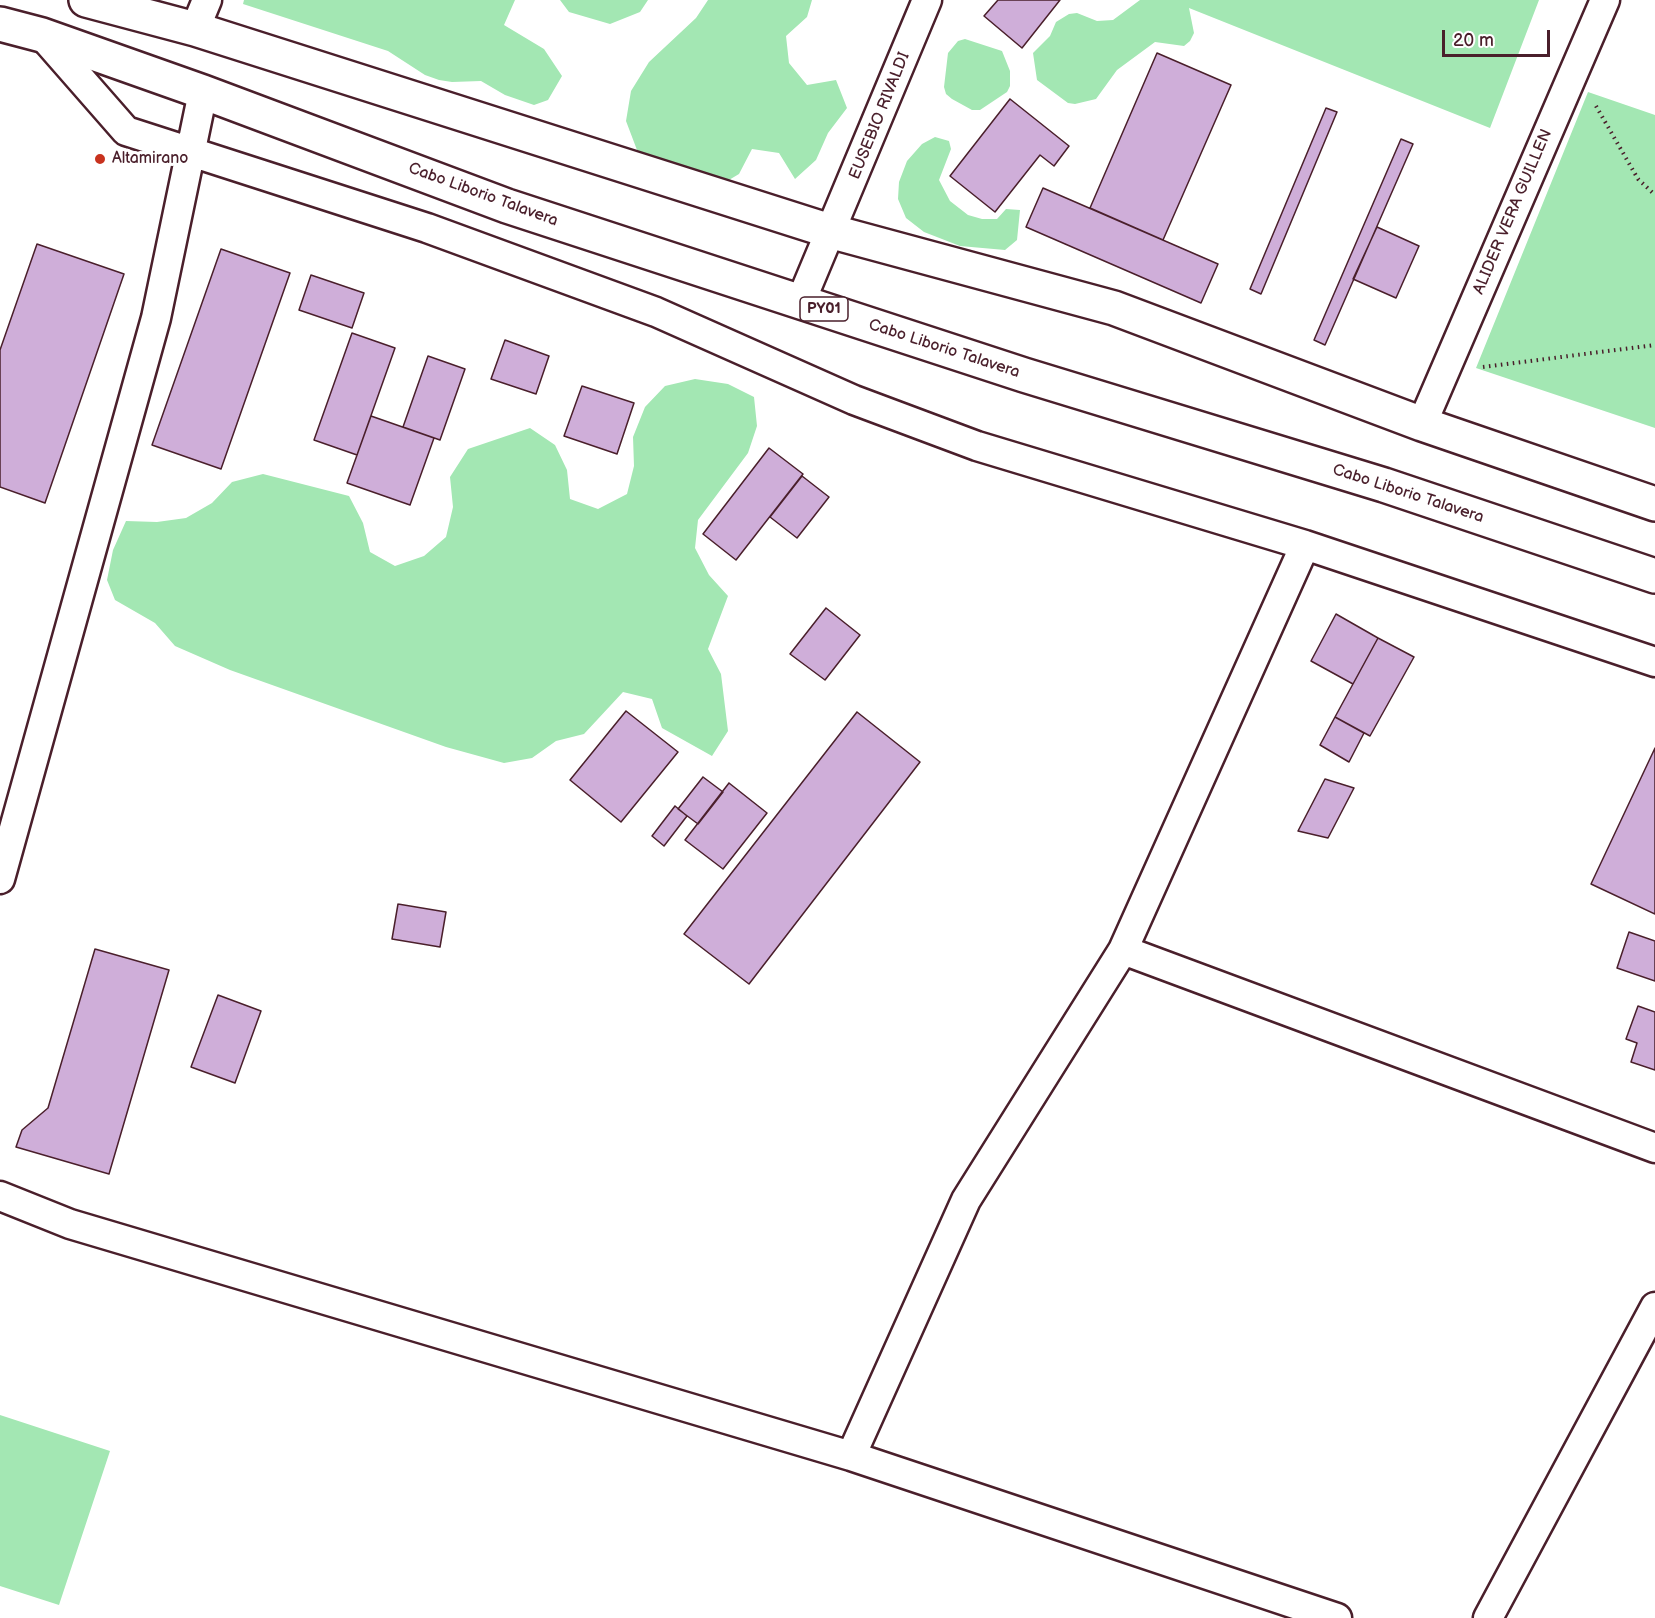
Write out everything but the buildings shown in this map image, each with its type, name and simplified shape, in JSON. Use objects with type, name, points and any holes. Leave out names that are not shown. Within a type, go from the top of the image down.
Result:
[{"type":"highway","points":[[86,0],[201,15],[832,232],[1114,308],[1422,424],[1655,504]]},
{"type":"highway","name":"Cabo Liborio Talavera","points":[[0,24],[42,35],[203,92],[507,206],[1035,379],[1384,485],[1655,576]]},
{"type":"street","name":"EUSEBIO RIVALDI","points":[[801,301],[832,232],[927,0]]},
{"type":"street","name":"ALIDER VERA GUILLEN","points":[[1422,424],[1605,0]]},
{"type":"street","points":[[42,35],[126,131],[427,228],[656,312],[854,400],[977,446],[1305,545],[1655,663]]},
{"type":"street","points":[[0,879],[92,552],[123,429],[156,318],[203,92]]},
{"type":"street","points":[[850,1456],[966,1200],[1123,950],[1305,545]]},
{"type":"street","points":[[1123,950],[1655,1148]]},
{"type":"street","points":[[0,1196],[70,1224],[850,1456],[1337,1618]]},
{"type":"street","points":[[1488,1618],[1655,1307]]},
{"type":"path","points":[[1594,102],[1638,179],[1655,195]]},
{"type":"path","points":[[1476,368],[1655,345]]},
{"type":"green space","points":[[244,0],[515,0],[504,25],[544,49],[562,76],[548,100],[534,105],[505,95],[481,81],[452,82],[425,75],[388,51],[243,4]]},
{"type":"green space","points":[[560,0],[648,0],[640,12],[610,24],[569,12]]},
{"type":"green space","points":[[708,0],[812,0],[807,17],[786,36],[789,63],[807,85],[836,80],[847,108],[828,133],[816,160],[795,179],[779,153],[752,149],[739,174],[712,190],[686,181],[637,150],[626,121],[631,91],[649,62],[696,18]]},
{"type":"green space","points":[[1140,0],[1539,0],[1490,128],[1189,8],[1194,33],[1190,41],[1184,46],[1155,42],[1117,70],[1096,99],[1075,104],[1068,103],[1037,80],[1033,53],[1050,36],[1056,22],[1069,14],[1077,13],[1097,21],[1113,20]]},
{"type":"green space","points":[[965,39],[1002,51],[1010,71],[1010,86],[1007,92],[980,110],[972,110],[952,99],[946,94],[944,87],[948,53],[958,41]]},
{"type":"green space","points":[[1588,92],[1655,115],[1655,428],[1476,368]]},
{"type":"green space","points":[[935,137],[949,141],[951,149],[939,180],[950,201],[968,215],[982,219],[997,219],[1006,209],[1020,210],[1017,240],[1005,250],[960,246],[924,232],[906,218],[898,199],[899,182],[907,161],[922,144]]},
{"type":"green space","points":[[695,379],[728,384],[754,397],[757,426],[748,453],[698,520],[695,548],[709,575],[728,596],[708,649],[721,674],[728,731],[712,756],[662,728],[652,699],[623,692],[584,734],[556,741],[532,758],[504,763],[446,747],[230,670],[175,646],[155,623],[115,600],[107,580],[113,550],[126,521],[157,522],[186,518],[212,503],[232,482],[263,474],[349,496],[363,523],[370,552],[395,566],[424,556],[446,537],[453,507],[450,477],[468,449],[530,428],[555,445],[567,470],[570,499],[598,509],[627,494],[634,466],[633,437],[645,407],[665,386]]},
{"type":"green space","points":[[0,1415],[110,1451],[59,1605],[0,1586]]},
{"type":"place","name":"Altamirano","points":[[100,159]]}]
